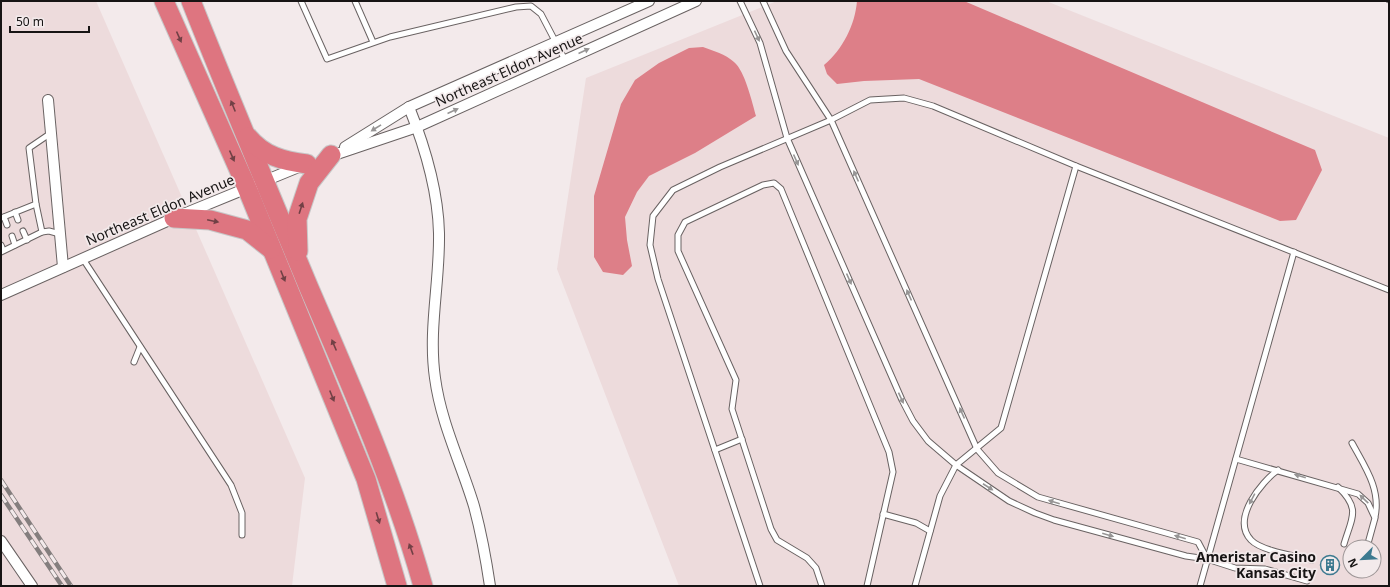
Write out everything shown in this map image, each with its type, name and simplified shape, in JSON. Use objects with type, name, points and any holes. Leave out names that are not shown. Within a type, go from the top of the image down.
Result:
[{"type":"highway","points":[[164,1],[247,188],[366,479],[397,586]]},
{"type":"highway","points":[[191,1],[243,131],[366,420],[416,561],[423,586]]},
{"type":"highway","points":[[243,131],[256,146],[264,152],[287,162],[307,164]]},
{"type":"highway","points":[[298,260],[298,216],[309,183],[331,155]]},
{"type":"highway","points":[[174,218],[210,220],[247,230],[273,252]]},
{"type":"street","name":"Northeast Eldon Avenue","points":[[331,155],[409,107],[649,1]]},
{"type":"street","name":"Northeast Eldon Avenue","points":[[1,295],[174,218],[264,181],[331,155],[417,127],[696,1]]},
{"type":"street","points":[[48,100],[63,267]]},
{"type":"street","points":[[409,107],[417,127],[435,186],[439,233],[432,337],[435,379],[444,423],[474,506],[487,564],[490,586]]},
{"type":"street","points":[[1,541],[32,586]]},
{"type":"lane","points":[[301,1],[327,59],[396,35],[516,7],[531,6],[541,14],[565,60]]},
{"type":"lane","points":[[355,1],[373,42]]},
{"type":"lane","points":[[740,1],[760,43],[787,138],[913,421],[928,441],[956,465],[1009,501],[1035,513],[1186,556],[1207,559],[1235,568],[1265,569],[1307,581]]},
{"type":"lane","points":[[763,1],[786,51],[831,120],[978,449],[998,473],[1038,497],[1198,542],[1207,559]]},
{"type":"lane","points":[[760,586],[658,279],[650,245],[653,216],[673,190],[720,167],[831,120],[870,100],[904,98],[933,106],[1076,166],[1389,290]]},
{"type":"lane","points":[[42,232],[36,204],[29,148],[51,134]]},
{"type":"lane","points":[[915,586],[940,496],[956,465],[978,449],[1001,428],[1076,166]]},
{"type":"lane","points":[[822,586],[816,568],[807,558],[777,540],[771,529],[732,410],[736,380],[678,251],[678,235],[685,222],[763,185],[774,183],[781,189],[889,452],[893,472],[867,586]]},
{"type":"lane","points":[[7,225],[2,217],[36,204]]},
{"type":"lane","points":[[15,212],[18,220]]},
{"type":"lane","points":[[23,231],[27,240]]},
{"type":"lane","points":[[1,245],[2,251],[42,232],[49,231],[60,234]]},
{"type":"lane","points":[[12,236],[16,245]]},
{"type":"lane","points":[[1200,586],[1294,252]]},
{"type":"lane","points":[[83,259],[231,485],[242,513],[242,535]]},
{"type":"lane","points":[[134,362],[140,346]]},
{"type":"lane","points":[[715,450],[742,439]]},
{"type":"lane","points":[[1352,443],[1372,480],[1378,504],[1369,539]]},
{"type":"lane","points":[[1236,459],[1338,487],[1358,494],[1368,504],[1375,518]]},
{"type":"lane","points":[[1278,470],[1267,478],[1258,488],[1245,516],[1246,530],[1251,540],[1264,547],[1312,560]]},
{"type":"lane","points":[[1338,487],[1350,499],[1354,512],[1346,539]]},
{"type":"lane","points":[[883,514],[916,523],[930,532]]},
{"type":"shaded area","points":[[1,1],[96,1],[305,478],[292,586],[1,586]]},
{"type":"shaded area","points":[[777,1],[1046,1],[1389,138],[1389,586],[679,586],[557,269],[586,78]]},
{"type":"shaded area","points":[[857,1],[964,1],[1315,150],[1322,170],[1296,220],[1280,221],[919,79],[864,81],[837,84],[827,74],[824,65],[837,52],[847,36],[854,19]]},
{"type":"shaded area","points":[[703,47],[727,57],[738,66],[748,87],[756,116],[695,153],[649,176],[637,192],[625,217],[627,240],[632,266],[623,275],[603,272],[594,257],[594,196],[621,104],[635,80],[659,63],[689,48]]},
{"type":"railway","points":[[1,480],[71,586]]},
{"type":"railway","points":[[1,495],[62,586]]},
{"type":"place","name":"Ameristar Casino Kansas City","points":[[1330,565]]}]
